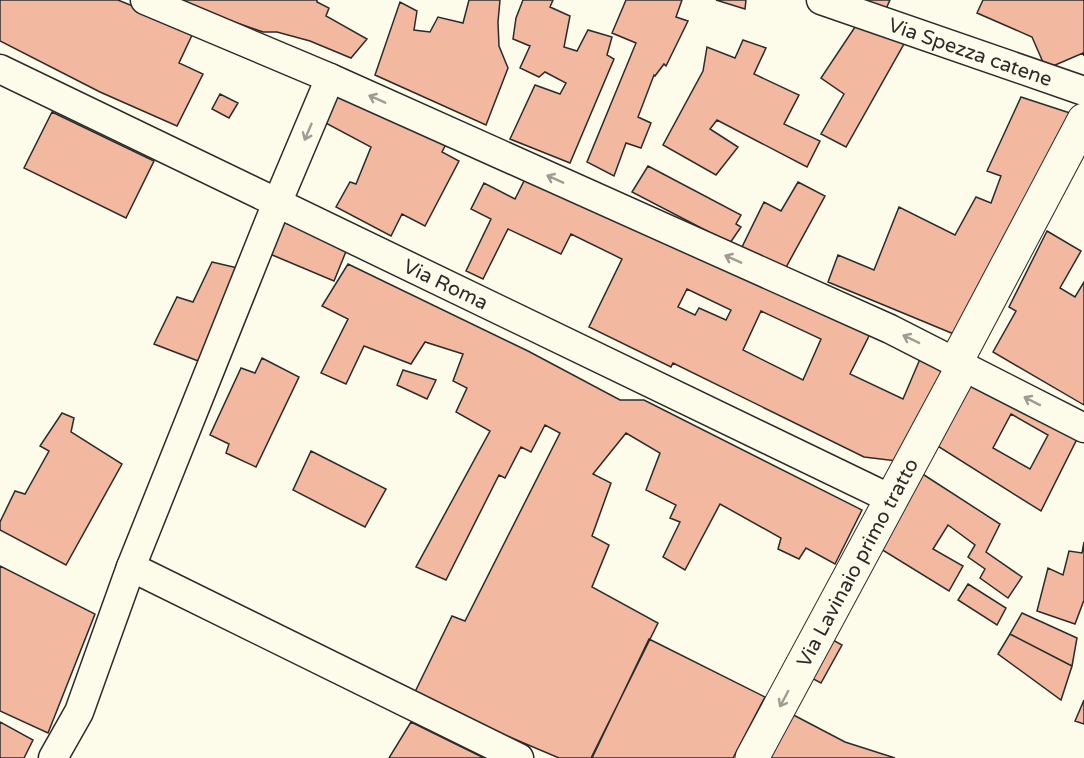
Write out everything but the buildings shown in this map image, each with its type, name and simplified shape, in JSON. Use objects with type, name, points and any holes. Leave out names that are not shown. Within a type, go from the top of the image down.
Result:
[{"type":"street","points":[[145,0],[330,78],[890,329],[1084,428]]},
{"type":"street","name":"Via Spezza catene","points":[[821,0],[1084,91]]},
{"type":"street","name":"Via Roma","points":[[0,69],[891,499]]},
{"type":"street","points":[[53,758],[79,712],[131,567],[330,78]]},
{"type":"street","name":"Via Lavinaio primo tratto","points":[[752,758],[891,499],[1084,120]]},
{"type":"street","points":[[131,567],[519,758]]}]
